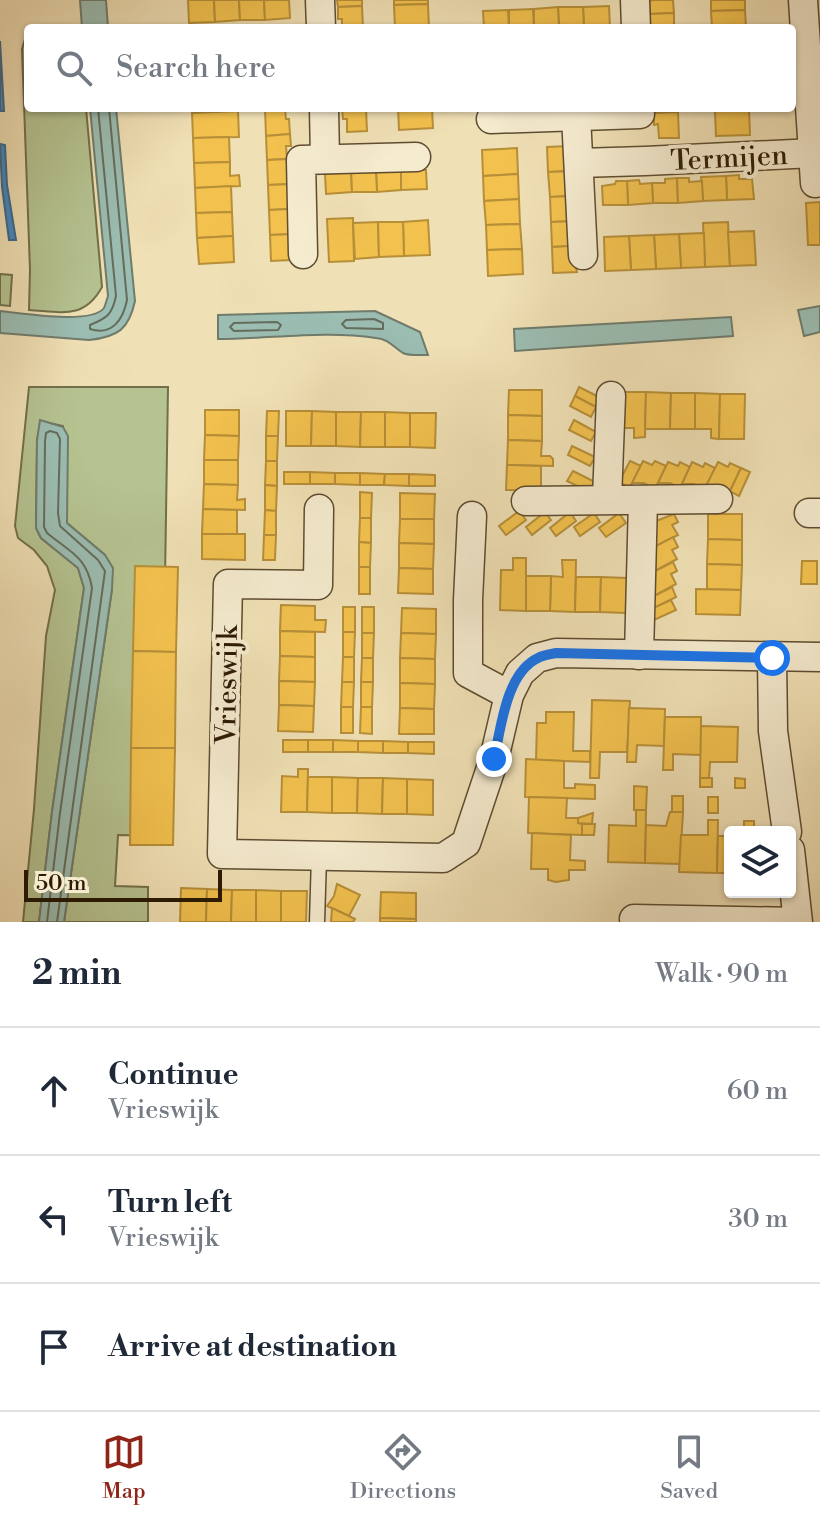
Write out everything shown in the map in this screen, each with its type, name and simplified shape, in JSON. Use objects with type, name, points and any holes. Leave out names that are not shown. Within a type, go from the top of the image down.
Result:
[{"type":"street","points":[[320,0],[321,24]]},
{"type":"street","points":[[635,0],[636,24]]},
{"type":"street","name":"Termijen","points":[[803,0],[815,183],[820,182]]},
{"type":"street","points":[[324,112],[325,159]]},
{"type":"street","name":"Termijen","points":[[491,119],[627,112]]},
{"type":"street","name":"Termijen","points":[[640,112],[645,161]]},
{"type":"street","points":[[576,116],[583,255]]},
{"type":"street","name":"Termijen","points":[[579,163],[814,153]]},
{"type":"street","points":[[303,254],[301,160],[416,157]]},
{"type":"street","points":[[607,499],[611,396]]},
{"type":"street","points":[[526,501],[718,499]]},
{"type":"street","points":[[639,655],[643,500]]},
{"type":"street","name":"Vrieswijk","points":[[319,509],[318,585],[228,584],[222,854],[443,858],[466,843],[494,759],[509,695],[520,673],[537,658],[556,653],[820,657]]},
{"type":"street","points":[[472,516],[468,673],[509,695]]},
{"type":"street","points":[[772,658],[773,731],[786,826]]},
{"type":"street","points":[[634,919],[798,922],[796,893]]},
{"type":"lane","points":[[317,922],[319,857]]},
{"type":"green space","points":[[24,42],[24,104],[22,49]]},
{"type":"green space","points":[[24,112],[86,112],[102,287],[88,305],[71,312],[29,310]]},
{"type":"green space","points":[[0,274],[12,275],[10,306],[0,305]]},
{"type":"green space","points":[[29,387],[168,387],[161,836],[118,835],[115,886],[148,887],[148,922],[64,922],[112,589],[105,555],[67,523],[63,426],[41,421],[37,440],[36,528],[41,538],[78,568],[84,588],[39,922],[23,922],[46,636],[55,590],[47,566],[34,550],[18,538],[15,526]]},
{"type":"water","points":[[80,0],[106,0],[108,24],[82,24]]},
{"type":"water","points":[[90,112],[116,112],[135,301],[129,318],[115,334],[89,340],[0,333],[0,311],[85,316],[97,313],[104,307],[108,296]]},
{"type":"water","points":[[820,306],[820,332],[804,336],[798,310]]},
{"type":"water","points":[[375,311],[420,332],[428,355],[405,354],[384,340],[356,336],[218,339],[218,315]]},
{"type":"water","points":[[731,317],[733,336],[515,351],[514,329]]},
{"type":"water","points":[[40,420],[63,427],[68,436],[67,523],[105,555],[113,568],[64,922],[39,922],[84,588],[78,568],[41,538],[36,528]]},
{"type":"building: Homes","points":[[188,0],[214,0],[215,22],[189,23]]},
{"type":"building: Homes","points":[[214,0],[239,0],[240,20],[215,22]]},
{"type":"building: Homes","points":[[239,0],[264,0],[265,20],[240,20]]},
{"type":"building: Homes","points":[[264,0],[289,0],[290,18],[265,20]]},
{"type":"building: Homes","points":[[337,0],[362,0],[362,6],[338,7]]},
{"type":"building: Homes","points":[[394,0],[428,0],[428,4],[394,5]]},
{"type":"building: Homes","points":[[673,0],[674,13],[650,14],[649,1]]},
{"type":"building: Homes","points":[[711,0],[745,0],[745,10],[711,11]]},
{"type":"building: Homes","points":[[428,4],[429,24],[395,24],[394,5]]},
{"type":"building: Homes","points":[[362,6],[363,24],[342,24],[342,19],[338,19],[338,7]]},
{"type":"building: Homes","points":[[609,6],[610,24],[584,24],[583,7]]},
{"type":"building: Homes","points":[[558,7],[583,7],[584,24],[559,24]]},
{"type":"building: Homes","points":[[558,7],[559,24],[534,24],[534,9]]},
{"type":"building: Homes","points":[[533,9],[534,24],[509,24],[509,10]]},
{"type":"building: Homes","points":[[508,10],[509,24],[484,24],[483,11]]},
{"type":"building: Homes","points":[[745,10],[746,24],[712,24],[711,11]]},
{"type":"building: Homes","points":[[674,13],[674,24],[650,24],[650,14]]},
{"type":"building: Homes","points":[[238,112],[239,137],[193,138],[192,113]]},
{"type":"building: Homes","points":[[265,112],[285,112],[290,134],[266,136]]},
{"type":"building: Homes","points":[[342,112],[366,112],[367,131],[347,132],[347,119],[343,119]]},
{"type":"building: Homes","points":[[398,112],[432,112],[433,128],[399,130]]},
{"type":"building: Homes","points":[[678,112],[679,138],[659,138],[654,113]]},
{"type":"building: Homes","points":[[715,112],[749,112],[750,135],[716,136]]},
{"type":"building: Homes","points":[[290,134],[291,146],[286,146],[287,159],[267,160],[266,136]]},
{"type":"building: Homes","points":[[229,137],[230,162],[194,163],[193,138]]},
{"type":"building: Homes","points":[[568,146],[572,171],[548,172],[547,147]]},
{"type":"building: Homes","points":[[517,148],[518,174],[483,176],[482,150]]},
{"type":"building: Homes","points":[[287,159],[292,184],[268,185],[267,160]]},
{"type":"building: Homes","points":[[230,162],[230,176],[239,175],[240,186],[195,188],[194,163]]},
{"type":"building: Homes","points":[[401,166],[401,190],[377,192],[376,172]]},
{"type":"building: Homes","points":[[401,166],[426,170],[427,189],[401,190]]},
{"type":"building: Homes","points":[[339,169],[351,169],[352,192],[326,194],[325,174],[339,173]]},
{"type":"building: Homes","points":[[351,169],[376,172],[377,192],[352,192]]},
{"type":"building: Homes","points":[[572,171],[570,196],[550,197],[548,172]]},
{"type":"building: Homes","points":[[518,174],[519,199],[484,201],[483,176]]},
{"type":"building: Homes","points":[[739,175],[739,179],[752,179],[754,199],[727,200],[726,176]]},
{"type":"building: Homes","points":[[726,176],[727,200],[703,201],[701,177]]},
{"type":"building: Homes","points":[[677,178],[678,203],[653,203],[652,183],[665,183],[665,179]]},
{"type":"building: Homes","points":[[677,178],[689,178],[689,182],[702,181],[703,201],[678,203]]},
{"type":"building: Homes","points":[[639,180],[640,184],[652,183],[653,203],[628,205],[627,181]]},
{"type":"building: Homes","points":[[616,181],[627,181],[628,205],[603,205],[602,186],[615,184]]},
{"type":"building: Homes","points":[[292,184],[289,209],[269,210],[268,185]]},
{"type":"building: Homes","points":[[231,186],[232,212],[196,213],[195,188]]},
{"type":"building: Homes","points":[[570,196],[575,221],[551,222],[550,197]]},
{"type":"building: Homes","points":[[519,199],[520,224],[486,225],[484,201]]},
{"type":"building: Homes","points":[[820,202],[820,245],[808,245],[806,203]]},
{"type":"building: Homes","points":[[289,209],[294,234],[270,235],[269,210]]},
{"type":"building: Homes","points":[[232,212],[233,236],[197,238],[196,213]]},
{"type":"building: Homes","points":[[353,218],[354,261],[329,262],[327,219]]},
{"type":"building: Homes","points":[[428,220],[430,255],[404,256],[403,222]]},
{"type":"building: Homes","points":[[575,221],[572,246],[552,247],[551,222]]},
{"type":"building: Homes","points":[[378,222],[379,257],[355,259],[353,223]]},
{"type":"building: Homes","points":[[378,222],[403,222],[404,256],[379,257]]},
{"type":"building: Homes","points":[[728,222],[730,266],[705,267],[703,223]]},
{"type":"building: Homes","points":[[520,224],[522,249],[487,250],[486,225]]},
{"type":"building: Homes","points":[[754,231],[756,265],[730,266],[728,232]]},
{"type":"building: Homes","points":[[704,233],[705,267],[681,268],[679,234]]},
{"type":"building: Homes","points":[[294,234],[291,260],[271,261],[270,235]]},
{"type":"building: Homes","points":[[679,234],[681,268],[656,269],[654,235]]},
{"type":"building: Homes","points":[[654,235],[656,269],[631,270],[629,236]]},
{"type":"building: Homes","points":[[233,236],[234,262],[199,264],[197,238]]},
{"type":"building: Homes","points":[[629,236],[631,270],[605,271],[604,237]]},
{"type":"building: Homes","points":[[572,246],[577,272],[553,273],[552,247]]},
{"type":"building: Homes","points":[[522,249],[523,274],[488,276],[487,250]]},
{"type":"building: Homes","points":[[579,387],[601,398],[596,407],[575,396]]},
{"type":"building: Homes","points":[[509,390],[542,390],[542,416],[508,415]]},
{"type":"building: Homes","points":[[621,392],[646,392],[645,437],[634,438],[634,428],[620,428]]},
{"type":"building: Homes","points":[[646,392],[671,393],[670,429],[645,429]]},
{"type":"building: Homes","points":[[671,393],[695,393],[695,429],[670,429]]},
{"type":"building: Homes","points":[[695,393],[720,394],[719,439],[711,438],[711,429],[695,429]]},
{"type":"building: Homes","points":[[720,394],[745,394],[744,439],[719,439]]},
{"type":"building: Homes","points":[[575,396],[596,407],[591,417],[570,406]]},
{"type":"building: Homes","points":[[205,410],[239,410],[239,436],[205,435]]},
{"type":"building: Homes","points":[[267,411],[279,411],[278,436],[266,436]]},
{"type":"building: Homes","points":[[286,411],[312,411],[311,446],[286,446]]},
{"type":"building: Homes","points":[[312,411],[336,412],[336,446],[311,446]]},
{"type":"building: Homes","points":[[336,412],[361,412],[360,447],[336,446]]},
{"type":"building: Homes","points":[[361,412],[385,412],[385,447],[360,447]]},
{"type":"building: Homes","points":[[385,412],[410,413],[410,447],[385,447]]},
{"type":"building: Homes","points":[[410,413],[436,413],[435,448],[410,447]]},
{"type":"building: Homes","points":[[508,415],[542,416],[542,441],[508,440]]},
{"type":"building: Homes","points":[[574,420],[596,432],[591,441],[569,430]]},
{"type":"building: Homes","points":[[205,435],[239,436],[238,460],[204,460]]},
{"type":"building: Homes","points":[[266,436],[278,436],[277,461],[266,461]]},
{"type":"building: Homes","points":[[508,440],[542,441],[541,456],[550,456],[553,466],[507,465]]},
{"type":"building: Homes","points":[[572,446],[595,457],[590,466],[568,455]]},
{"type":"building: Homes","points":[[204,460],[238,460],[238,485],[204,484]]},
{"type":"building: Homes","points":[[266,461],[277,461],[277,486],[265,485]]},
{"type":"building: Homes","points":[[630,461],[641,466],[630,488],[619,482]]},
{"type":"building: Homes","points":[[643,461],[652,465],[655,461],[666,466],[655,489],[644,483],[632,483]]},
{"type":"building: Homes","points":[[668,462],[678,466],[680,462],[690,467],[680,488],[670,483],[658,483]]},
{"type":"building: Homes","points":[[692,462],[715,468],[705,490],[694,484],[682,484]]},
{"type":"building: Homes","points":[[718,462],[741,468],[730,491],[719,486],[706,486]]},
{"type":"building: Homes","points":[[507,465],[541,466],[541,491],[506,490]]},
{"type":"building: Homes","points":[[741,468],[750,472],[739,496],[730,491]]},
{"type":"building: Homes","points":[[573,471],[595,482],[590,492],[567,481]]},
{"type":"building: Homes","points":[[284,472],[310,472],[310,484],[284,484]]},
{"type":"building: Homes","points":[[310,472],[335,473],[335,484],[310,484]]},
{"type":"building: Homes","points":[[335,473],[360,473],[360,485],[335,484]]},
{"type":"building: Homes","points":[[360,473],[385,474],[384,485],[360,485]]},
{"type":"building: Homes","points":[[385,474],[409,474],[409,486],[384,485]]},
{"type":"building: Homes","points":[[409,474],[435,475],[435,486],[409,486]]},
{"type":"building: Homes","points":[[204,484],[238,485],[237,500],[245,499],[245,510],[203,509]]},
{"type":"building: Homes","points":[[265,485],[277,486],[276,511],[265,510]]},
{"type":"building: Homes","points":[[360,492],[372,493],[371,518],[360,518]]},
{"type":"building: Homes","points":[[400,493],[435,494],[434,519],[400,519]]},
{"type":"building: Homes","points":[[203,509],[237,510],[237,535],[202,534]]},
{"type":"building: Homes","points":[[265,510],[276,511],[276,535],[264,535]]},
{"type":"building: Homes","points":[[519,511],[526,520],[506,535],[499,526]]},
{"type":"building: Homes","points":[[545,512],[551,520],[532,535],[526,527]]},
{"type":"building: Homes","points":[[570,512],[576,521],[556,536],[550,528]]},
{"type":"building: Homes","points":[[594,513],[600,522],[580,536],[574,527]]},
{"type":"building: Homes","points":[[619,513],[626,523],[606,537],[599,528]]},
{"type":"building: Homes","points":[[674,514],[678,522],[672,525],[678,535],[656,546],[656,521]]},
{"type":"building: Homes","points":[[708,514],[742,514],[742,540],[708,539]]},
{"type":"building: Homes","points":[[360,518],[371,518],[371,543],[359,542]]},
{"type":"building: Homes","points":[[400,519],[434,519],[434,544],[399,543]]},
{"type":"building: Homes","points":[[202,534],[245,534],[245,560],[202,559]]},
{"type":"building: Homes","points":[[264,535],[276,535],[275,560],[263,560]]},
{"type":"building: Homes","points":[[673,537],[678,547],[672,550],[677,559],[655,571],[656,546]]},
{"type":"building: Homes","points":[[708,539],[742,540],[742,565],[707,564]]},
{"type":"building: Homes","points":[[359,542],[371,543],[370,567],[359,567]]},
{"type":"building: Homes","points":[[399,543],[434,544],[433,569],[399,568]]},
{"type":"building: Homes","points":[[513,558],[526,558],[526,611],[500,610],[501,570],[513,570]]},
{"type":"building: Homes","points":[[562,560],[576,560],[575,612],[550,611],[551,576],[563,577]]},
{"type":"building: Homes","points":[[802,561],[817,561],[817,584],[801,584]]},
{"type":"building: Homes","points":[[673,562],[677,571],[671,574],[676,584],[654,596],[655,571]]},
{"type":"building: Homes","points":[[707,564],[742,565],[741,590],[707,589]]},
{"type":"building: Homes","points":[[135,566],[178,567],[176,652],[133,651]]},
{"type":"building: Homes","points":[[359,567],[370,567],[370,594],[359,594]]},
{"type":"building: Homes","points":[[399,568],[433,569],[433,594],[398,593]]},
{"type":"building: Homes","points":[[526,576],[551,576],[550,611],[526,611]]},
{"type":"building: Homes","points":[[576,577],[601,577],[600,612],[575,612]]},
{"type":"building: Homes","points":[[601,577],[627,578],[626,613],[600,612]]},
{"type":"building: Homes","points":[[672,587],[676,597],[654,608],[654,596]]},
{"type":"building: Homes","points":[[696,589],[741,590],[740,615],[696,614]]},
{"type":"building: Homes","points":[[671,600],[676,610],[654,620],[649,610]]},
{"type":"building: Homes","points":[[281,605],[315,606],[315,620],[326,620],[325,632],[280,631]]},
{"type":"building: Homes","points":[[343,607],[355,607],[355,632],[343,632]]},
{"type":"building: Homes","points":[[362,607],[374,607],[374,633],[362,633]]},
{"type":"building: Homes","points":[[402,608],[436,609],[436,634],[401,633]]},
{"type":"building: Homes","points":[[280,631],[315,632],[315,657],[280,656]]},
{"type":"building: Homes","points":[[343,632],[355,632],[354,657],[343,657]]},
{"type":"building: Homes","points":[[362,633],[374,633],[373,658],[362,658]]},
{"type":"building: Homes","points":[[401,633],[436,634],[435,659],[400,658]]},
{"type":"building: Homes","points":[[133,651],[176,652],[175,748],[131,748]]},
{"type":"building: Homes","points":[[280,656],[315,657],[315,682],[279,681]]},
{"type":"building: Homes","points":[[343,657],[354,657],[354,682],[342,682]]},
{"type":"building: Homes","points":[[362,658],[373,658],[373,682],[361,682]]},
{"type":"building: Homes","points":[[400,658],[435,659],[435,684],[400,683]]},
{"type":"building: Homes","points":[[279,681],[315,682],[314,706],[279,705]]},
{"type":"building: Homes","points":[[342,682],[354,682],[353,707],[341,707]]},
{"type":"building: Homes","points":[[361,682],[373,682],[372,707],[361,707]]},
{"type":"building: Homes","points":[[400,683],[435,684],[434,709],[400,708]]},
{"type":"building: Homes","points":[[592,700],[630,701],[627,752],[600,752],[599,778],[590,778]]},
{"type":"building: Homes","points":[[279,705],[314,706],[313,732],[278,731]]},
{"type":"building: Homes","points":[[341,707],[353,707],[353,733],[341,733]]},
{"type":"building: Homes","points":[[361,707],[372,707],[372,734],[360,733]]},
{"type":"building: Homes","points":[[400,708],[434,709],[434,734],[399,734]]},
{"type":"building: Homes","points":[[629,708],[665,709],[664,746],[637,745],[636,762],[627,762]]},
{"type":"building: Homes","points":[[546,712],[574,712],[573,751],[590,751],[590,762],[536,760],[537,723],[546,723]]},
{"type":"building: Homes","points":[[665,717],[701,717],[701,755],[673,754],[673,770],[663,770]]},
{"type":"building: Homes","points":[[701,726],[738,727],[737,762],[710,762],[709,778],[700,778]]},
{"type":"building: Homes","points":[[283,740],[308,740],[308,752],[283,752]]},
{"type":"building: Homes","points":[[308,740],[333,740],[333,752],[308,752]]},
{"type":"building: Homes","points":[[333,740],[358,741],[358,752],[333,752]]},
{"type":"building: Homes","points":[[358,741],[383,741],[383,753],[358,752]]},
{"type":"building: Homes","points":[[383,741],[408,742],[408,753],[383,753]]},
{"type":"building: Homes","points":[[408,742],[434,742],[434,754],[408,753]]},
{"type":"building: Homes","points":[[131,748],[175,748],[173,845],[130,845]]},
{"type":"building: Homes","points":[[526,759],[564,761],[564,788],[575,788],[575,784],[595,785],[595,799],[525,797]]},
{"type":"building: Homes","points":[[298,769],[308,769],[307,812],[281,812],[282,776],[298,777]]},
{"type":"building: Homes","points":[[308,777],[332,777],[332,813],[307,812]]},
{"type":"building: Homes","points":[[332,777],[358,778],[357,813],[332,813]]},
{"type":"building: Homes","points":[[358,778],[383,778],[382,814],[357,813]]},
{"type":"building: Homes","points":[[383,778],[407,779],[407,814],[382,814]]},
{"type":"building: Homes","points":[[700,778],[712,778],[712,787],[700,787]]},
{"type":"building: Homes","points":[[735,778],[745,779],[745,788],[735,788]]},
{"type":"building: Homes","points":[[407,779],[433,780],[433,815],[407,814]]},
{"type":"building: Homes","points":[[634,786],[647,787],[646,810],[634,810]]},
{"type":"building: Homes","points":[[672,796],[683,796],[683,812],[672,812]]},
{"type":"building: Homes","points":[[529,797],[567,798],[566,818],[578,818],[578,823],[582,824],[582,835],[528,833]]},
{"type":"building: Homes","points":[[708,797],[718,797],[718,813],[708,813]]},
{"type":"building: Homes","points":[[636,810],[646,810],[645,863],[608,862],[609,825],[636,826]]},
{"type":"building: Homes","points":[[670,812],[683,812],[680,864],[645,863],[646,825],[666,826]]},
{"type":"building: Homes","points":[[593,813],[592,824],[578,823],[578,818]]},
{"type":"building: Homes","points":[[708,820],[718,820],[717,873],[679,872],[681,835],[708,835]]},
{"type":"building: Homes","points":[[744,821],[754,821],[754,826],[744,826]]},
{"type":"building: Homes","points":[[582,824],[595,824],[594,835],[582,835]]},
{"type":"building: Homes","points":[[532,833],[571,835],[570,860],[585,861],[585,870],[569,870],[569,880],[556,882],[548,880],[548,869],[531,869]]},
{"type":"building: Homes","points":[[718,836],[724,836],[724,873],[717,873]]},
{"type":"building: Homes","points":[[337,884],[360,895],[349,916],[327,906]]},
{"type":"building: Homes","points":[[181,888],[207,889],[206,922],[180,922]]},
{"type":"building: Homes","points":[[207,889],[232,890],[231,922],[206,922]]},
{"type":"building: Homes","points":[[232,890],[256,890],[256,922],[231,922]]},
{"type":"building: Homes","points":[[256,890],[281,891],[281,922],[256,922]]},
{"type":"building: Homes","points":[[281,891],[307,891],[306,922],[281,922]]},
{"type":"building: Homes","points":[[381,892],[416,893],[416,919],[380,918]]},
{"type":"building: Homes","points":[[332,908],[355,919],[353,922],[331,922]]},
{"type":"building: Homes","points":[[380,918],[416,919],[416,922],[380,922]]},
{"type":"building: Schools","points":[[0,41],[4,111],[0,111]]},
{"type":"building: Schools","points":[[0,144],[5,145],[7,185],[16,240],[9,240]]},
{"type":"route","points":[[494,759],[509,695],[520,673],[537,658],[556,653],[772,658]]}]
